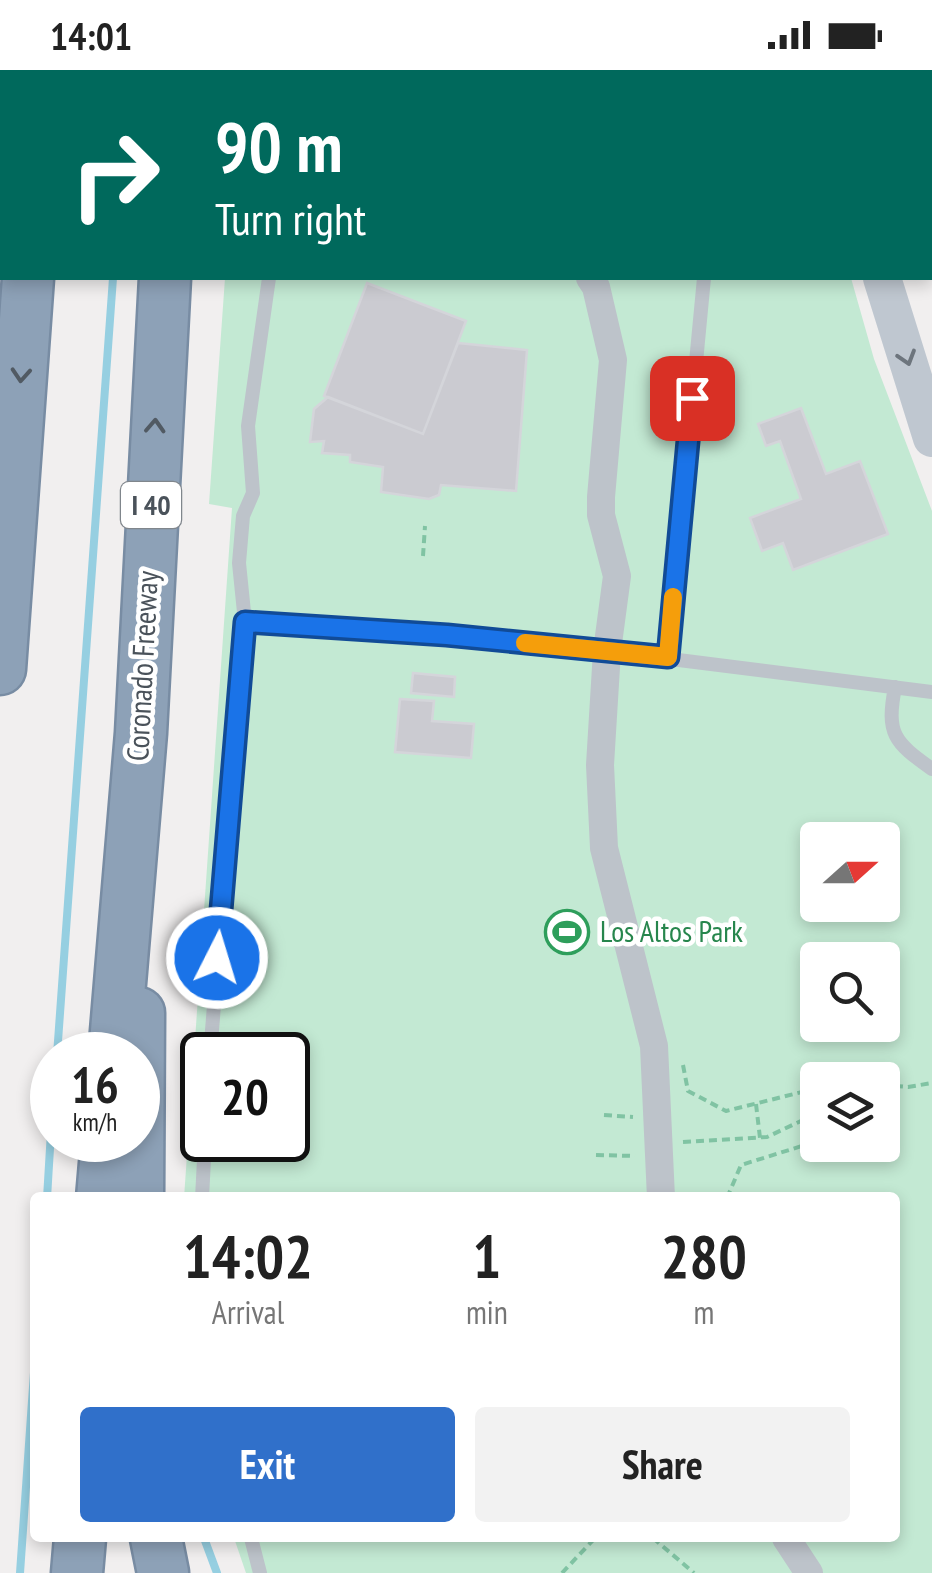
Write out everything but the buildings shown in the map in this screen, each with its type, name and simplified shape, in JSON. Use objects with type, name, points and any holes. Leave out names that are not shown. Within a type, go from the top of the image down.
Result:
[{"type":"highway","points":[[0,670],[28,280]]},
{"type":"highway","name":"Coronado Freeway","points":[[116,1032],[140,733],[165,280]]},
{"type":"highway","points":[[138,1192],[140,733]]},
{"type":"highway","points":[[103,1192],[105,1162]]},
{"type":"highway","points":[[78,1573],[80,1542]]},
{"type":"highway","points":[[157,1542],[162,1573]]},
{"type":"main road","points":[[883,280],[932,438]]},
{"type":"street","points":[[591,280],[613,360],[601,497],[601,516],[617,576],[607,651],[600,765],[604,848],[654,1046],[661,1192]]},
{"type":"street","points":[[789,1542],[809,1573]]},
{"type":"lane","points":[[212,1032],[245,622],[240,563],[244,516],[254,493],[248,426],[268,280]]},
{"type":"lane","points":[[668,657],[704,280]]},
{"type":"lane","points":[[245,622],[447,635],[668,657],[932,692]]},
{"type":"lane","points":[[895,687],[889,718],[892,733],[907,752],[932,769]]},
{"type":"lane","points":[[202,1192],[204,1162]]},
{"type":"lane","points":[[252,1542],[260,1573]]},
{"type":"path","points":[[422,556],[425,526]]},
{"type":"path","points":[[681,1055],[688,1090],[726,1110],[800,1093]]},
{"type":"path","points":[[900,1087],[932,1083]]},
{"type":"path","points":[[756,1104],[760,1138]]},
{"type":"path","points":[[596,1155],[760,1138],[800,1123]]},
{"type":"path","points":[[729,1192],[741,1165],[800,1146]]},
{"type":"path","points":[[562,1573],[591,1542]]},
{"type":"path","points":[[659,1542],[694,1573]]},
{"type":"green space","name":"Los Altos Park","points":[[225,280],[852,280],[874,359],[932,511],[932,1573],[246,1573],[235,1542],[900,1542],[900,1192],[184,1192],[187,1162],[310,1162],[310,1032],[196,1032],[232,508],[209,504]]},
{"type":"waterway","points":[[59,1032],[113,280]]},
{"type":"waterway","points":[[47,1192],[49,1162]]},
{"type":"waterway","points":[[20,1573],[30,1430]]},
{"type":"waterway","points":[[205,1542],[217,1573]]},
{"type":"slow traffic","points":[[525,643],[668,657],[673,597]]},
{"type":"place","name":"Los Altos Park","points":[[567,932]]},
{"type":"route","points":[[217,958],[245,622],[447,635],[668,657],[692,398]]}]
